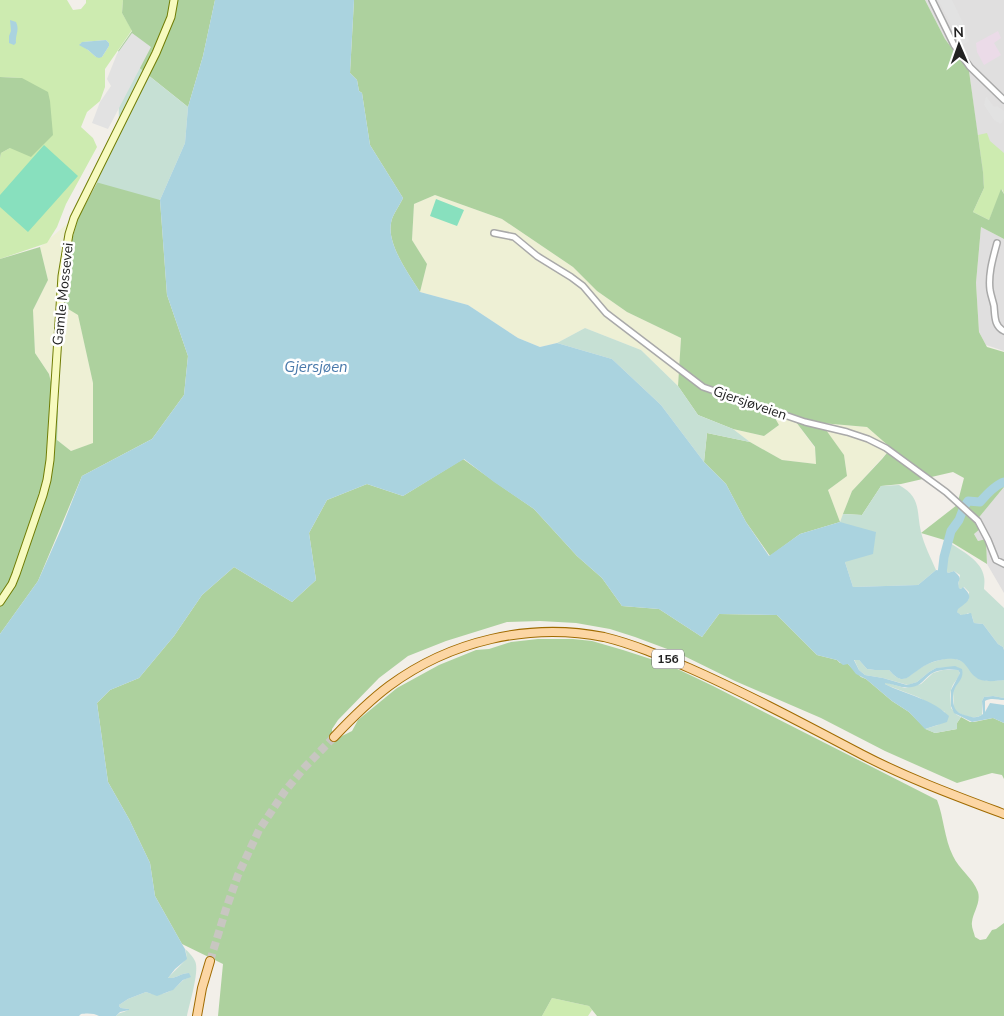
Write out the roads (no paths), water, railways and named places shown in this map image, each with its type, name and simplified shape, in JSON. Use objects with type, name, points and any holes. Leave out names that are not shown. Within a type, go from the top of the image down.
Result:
[{"type":"main road","name":"Gamle Mossevei","points":[[0,602],[7,594],[14,579],[47,480],[50,460],[62,276],[69,234],[74,218],[159,46],[171,17],[174,0]]},
{"type":"main road","name":"156","points":[[334,737],[363,708],[388,687],[410,672],[445,654],[485,640],[512,635],[553,632],[587,634],[630,644],[682,665],[776,709],[882,764],[1004,814]]},
{"type":"main road","points":[[197,1016],[202,988],[210,962]]},
{"type":"street","points":[[932,0],[954,45],[970,67],[1004,100]]},
{"type":"street","name":"Gjersjøveien","points":[[494,234],[514,237],[537,256],[571,277],[583,286],[606,313],[703,387],[805,422],[847,432],[886,448],[964,507],[983,530],[996,560],[1004,564]]},
{"type":"street","points":[[997,243],[991,268],[990,291],[996,321],[998,326],[1004,331]]},
{"type":"water","name":"Gjersjøen","points":[[215,0],[354,0],[350,73],[357,80],[359,91],[362,93],[370,145],[403,198],[394,213],[391,223],[392,241],[400,259],[420,292],[468,305],[518,338],[540,347],[557,343],[612,359],[661,405],[704,462],[726,484],[746,522],[769,556],[800,534],[840,522],[876,532],[873,554],[845,562],[853,587],[918,585],[936,570],[942,571],[942,574],[945,569],[948,573],[954,571],[960,578],[959,588],[963,587],[969,594],[969,599],[957,612],[961,615],[971,613],[974,623],[983,624],[998,644],[1003,647],[1004,680],[981,680],[972,674],[963,663],[954,659],[943,659],[933,662],[905,679],[898,678],[889,670],[867,669],[859,660],[854,660],[859,670],[865,675],[907,685],[917,682],[936,668],[955,666],[962,669],[962,677],[953,693],[955,709],[961,714],[978,717],[983,714],[982,701],[984,697],[1004,698],[1004,700],[992,699],[985,701],[985,712],[990,703],[1004,705],[1004,723],[993,718],[972,722],[954,713],[951,706],[951,690],[960,673],[958,670],[934,672],[920,684],[912,687],[885,683],[936,706],[949,716],[947,722],[925,729],[909,712],[892,701],[866,679],[856,674],[848,664],[843,665],[837,660],[817,655],[777,615],[719,614],[702,637],[659,609],[622,606],[602,578],[577,556],[534,509],[464,459],[403,496],[367,484],[327,500],[309,533],[316,580],[292,602],[234,567],[202,595],[174,636],[139,678],[110,690],[97,703],[108,782],[129,819],[150,863],[155,896],[185,949],[187,959],[168,978],[189,973],[191,977],[183,980],[173,990],[157,996],[146,992],[128,999],[119,1006],[129,1010],[120,1012],[116,1016],[99,1016],[88,1013],[79,1016],[0,1016],[0,634],[38,581],[82,476],[152,439],[184,395],[188,356],[167,295],[160,200],[185,143],[188,107],[203,56]]},
{"type":"water","points":[[10,20],[16,22],[18,28],[14,45],[9,43]]},
{"type":"water","points":[[106,40],[109,46],[102,57],[99,58],[79,45],[82,42]]},
{"type":"waterway","points":[[942,574],[944,557],[951,531],[959,520],[968,501],[980,502],[988,493],[1004,482]]},
{"type":"tunnel","points":[[210,961],[238,875],[259,830],[285,791],[334,737]]}]
